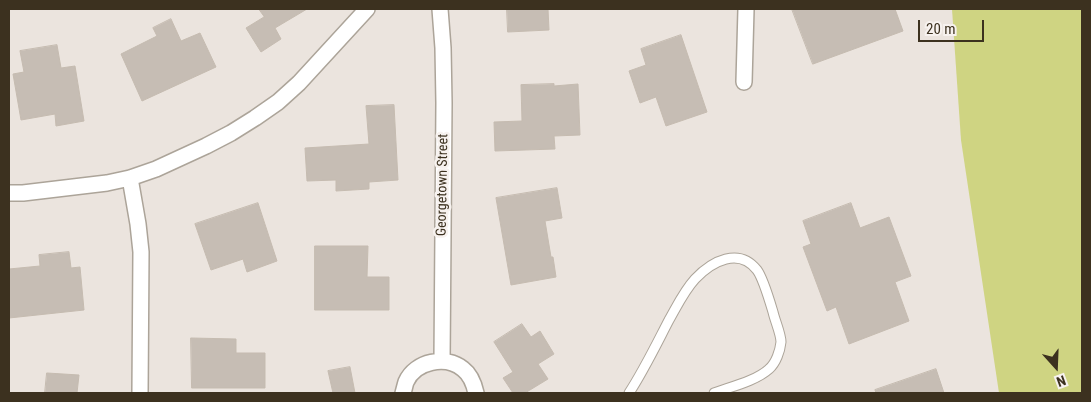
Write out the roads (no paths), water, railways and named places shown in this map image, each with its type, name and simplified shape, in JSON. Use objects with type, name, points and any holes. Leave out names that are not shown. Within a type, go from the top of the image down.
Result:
[{"type":"street","points":[[9,193],[107,183],[130,178],[156,169],[206,146],[231,133],[278,102],[299,82],[366,9]]},
{"type":"street","name":"Georgetown Street","points":[[440,9],[444,102],[442,361]]},
{"type":"street","points":[[744,82],[746,9]]},
{"type":"street","points":[[130,178],[138,224],[140,252],[140,393]]},
{"type":"street","points":[[403,393],[406,381],[414,371],[425,364],[442,361],[464,369],[472,379],[476,393]]},
{"type":"lane","points":[[628,393],[640,375],[682,297],[696,278],[714,263],[727,258],[740,258],[758,270],[769,298],[781,341],[780,348],[778,356],[770,369],[754,378],[714,393]]}]
